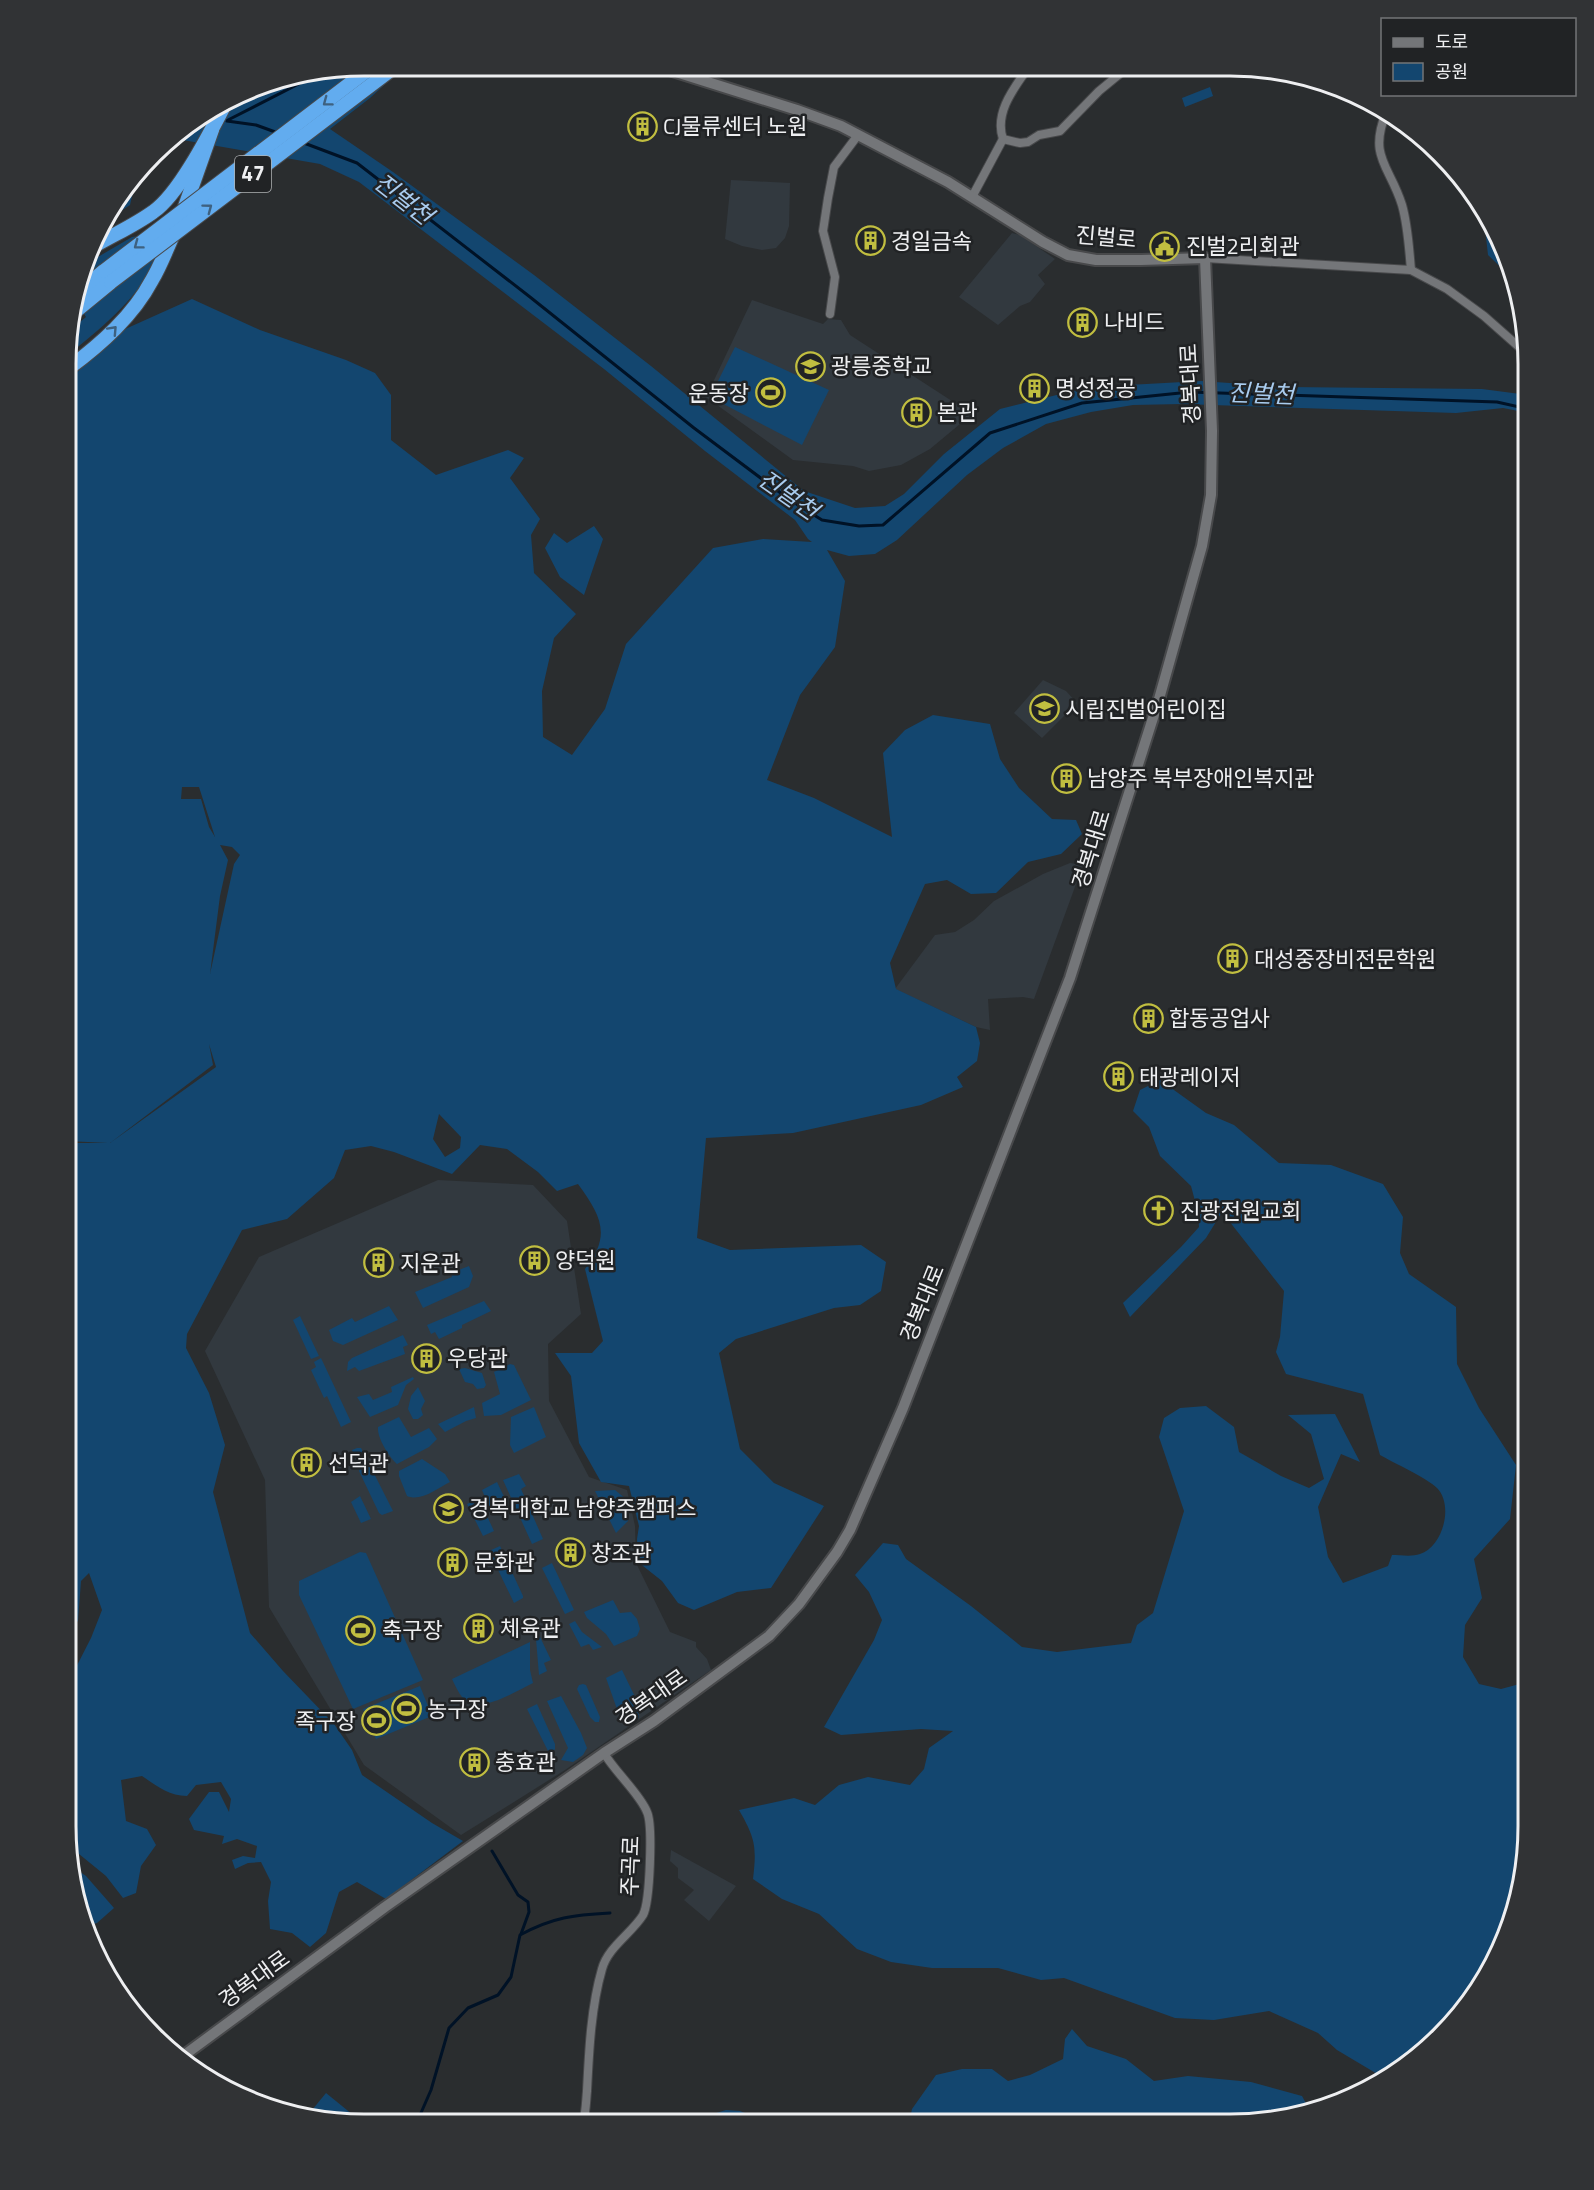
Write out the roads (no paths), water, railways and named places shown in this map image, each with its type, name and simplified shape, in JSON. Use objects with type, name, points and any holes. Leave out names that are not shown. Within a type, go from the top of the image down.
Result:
[{"type":"highway","name":"47","points":[[83,302],[107,276],[360,76]]},
{"type":"highway","name":"47","points":[[87,287],[107,276],[382,76]]},
{"type":"highway","points":[[105,240],[153,212],[169,198],[219,116]]},
{"type":"highway","points":[[76,363],[98,346],[137,304],[153,280],[185,208],[212,130]]},
{"type":"street","name":"진벌로","points":[[689,76],[841,126],[972,196],[1056,250],[1080,258],[1141,260],[1205,258],[1411,270],[1447,289],[1484,316],[1517,345]]},
{"type":"street","points":[[1004,139],[1000,130],[1003,109],[1023,76]]},
{"type":"street","points":[[1004,139],[1020,143],[1028,142],[1039,135],[1060,131],[1099,91],[1117,76]]},
{"type":"street","points":[[1383,121],[1377,147],[1401,204],[1407,225],[1411,270]]},
{"type":"street","points":[[830,314],[835,277],[823,231],[828,198],[834,167],[858,135]]},
{"type":"street","points":[[972,196],[1004,139]]},
{"type":"street","name":"경복대로","points":[[188,2053],[385,1907],[604,1753],[654,1721],[769,1636],[785,1621],[815,1584],[850,1530],[903,1407],[1070,978],[1159,699],[1202,546],[1209,516],[1212,485],[1205,258]]},
{"type":"street","name":"주곡로","points":[[584,2114],[601,1970],[608,1956],[642,1916],[648,1905],[649,1888],[650,1824],[647,1810],[614,1770],[604,1753]]},
{"type":"waterway","points":[[228,120],[298,84]]},
{"type":"waterway","name":"진벌천","points":[[227,121],[256,125],[278,133]]},
{"type":"waterway","name":"진벌천","points":[[304,143],[357,163],[694,428],[790,500],[822,520],[859,526],[883,525],[990,433],[1082,403],[1190,392],[1497,402],[1518,407]]},
{"type":"waterway","points":[[492,1851],[518,1895],[528,1902],[529,1912],[521,1934]]},
{"type":"waterway","points":[[420,2114],[431,2090],[449,2028],[468,2008],[498,1995],[511,1977],[520,1935],[543,1924],[564,1918],[610,1913]]},
{"type":"place","name":"CJ물류센터 노원","points":[[642,126]]},
{"type":"place","name":"경일금속","points":[[870,241]]},
{"type":"place","name":"진벌2리회관","points":[[1165,246]]},
{"type":"place","name":"나비드","points":[[1083,322]]},
{"type":"place","name":"광릉중학교","points":[[810,366]]},
{"type":"place","name":"명성정공","points":[[1034,388]]},
{"type":"place","name":"운동장","points":[[770,393]]},
{"type":"place","name":"본관","points":[[916,412]]},
{"type":"place","name":"시립진벌어린이집","points":[[1044,709]]},
{"type":"place","name":"남양주 북부장애인복지관","points":[[1066,778]]},
{"type":"place","name":"대성중장비전문학원","points":[[1233,959]]},
{"type":"place","name":"합동공업사","points":[[1148,1018]]},
{"type":"place","name":"태광레이저","points":[[1118,1077]]},
{"type":"place","name":"진광전원교회","points":[[1159,1211]]},
{"type":"place","name":"양덕원","points":[[534,1260]]},
{"type":"place","name":"지운관","points":[[379,1263]]},
{"type":"place","name":"우당관","points":[[426,1358]]},
{"type":"place","name":"선덕관","points":[[307,1463]]},
{"type":"place","name":"경복대학교 남양주캠퍼스","points":[[448,1508]]},
{"type":"place","name":"창조관","points":[[570,1553]]},
{"type":"place","name":"문화관","points":[[453,1562]]},
{"type":"place","name":"체육관","points":[[479,1628]]},
{"type":"place","name":"축구장","points":[[361,1630]]},
{"type":"place","name":"농구장","points":[[406,1709]]},
{"type":"place","name":"족구장","points":[[377,1721]]},
{"type":"place","name":"충효관","points":[[474,1762]]}]
